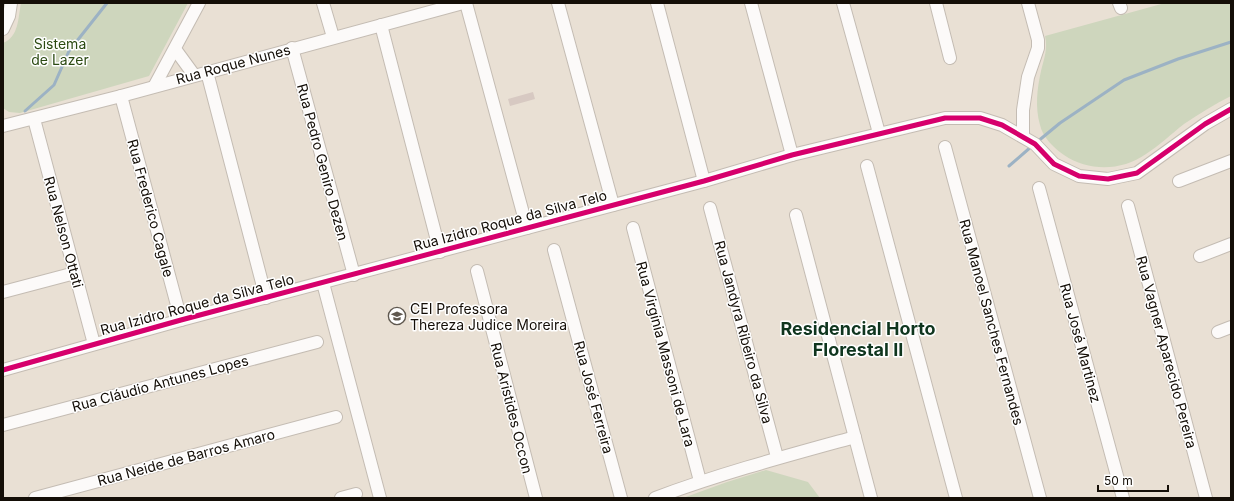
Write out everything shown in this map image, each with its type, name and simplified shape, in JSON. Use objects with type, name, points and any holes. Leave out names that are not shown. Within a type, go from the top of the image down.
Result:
[{"type":"street","points":[[3,29],[9,16],[11,3]]},
{"type":"street","points":[[155,85],[199,3]]},
{"type":"street","points":[[323,3],[333,37]]},
{"type":"street","points":[[464,3],[527,228]]},
{"type":"street","name":"Rua Roque Nunes","points":[[3,126],[121,96],[155,85],[464,3]]},
{"type":"street","points":[[558,3],[613,205]]},
{"type":"street","points":[[657,3],[704,181]]},
{"type":"street","points":[[751,3],[792,155]]},
{"type":"street","points":[[843,3],[879,133]]},
{"type":"street","points":[[936,3],[950,58]]},
{"type":"street","points":[[1023,136],[1023,110],[1028,77],[1038,48],[1038,40],[1028,3]]},
{"type":"street","points":[[381,24],[440,252]]},
{"type":"street","name":"Rua Pedro Geniro Dezen","points":[[292,48],[354,275]]},
{"type":"street","points":[[175,49],[194,75]]},
{"type":"street","points":[[207,72],[266,298]]},
{"type":"street","name":"Rua Frederico Cagale","points":[[121,96],[181,320]]},
{"type":"street","name":"Rua Izidro Roque da Silva Telo","points":[[3,370],[181,320],[704,181],[792,155],[944,118],[980,118],[1002,125],[1035,144],[1054,164],[1079,176],[1108,179],[1137,173],[1204,124],[1231,109]]},
{"type":"street","name":"Rua Nelson Ottati","points":[[34,119],[94,344]]},
{"type":"street","name":"Rua Manoel Sanches Fernandes","points":[[945,147],[1040,498]]},
{"type":"street","points":[[1179,181],[1231,161]]},
{"type":"street","points":[[867,166],[956,498]]},
{"type":"street","name":"Rua José Martinez","points":[[1039,188],[1124,498]]},
{"type":"street","name":"Rua Vagner Aparecido Pereira","points":[[1128,206],[1206,498]]},
{"type":"street","name":"Rua Jandyra Ribeiro da Silva","points":[[710,208],[778,457]]},
{"type":"street","points":[[796,214],[872,498]]},
{"type":"street","name":"Rua Virgínia Massoni de Lara","points":[[633,228],[700,481]]},
{"type":"street","points":[[1200,256],[1231,244]]},
{"type":"street","name":"Rua José Ferreira","points":[[554,250],[621,498]]},
{"type":"street","name":"Rua Aristides Occon","points":[[477,270],[536,498]]},
{"type":"street","points":[[3,292],[75,273]]},
{"type":"street","points":[[324,283],[380,498]]},
{"type":"street","points":[[1218,332],[1231,327]]},
{"type":"street","name":"Rua Cláudio Antunes Lopes","points":[[3,425],[317,342]]},
{"type":"street","name":"Rua Neide de Barros Amaro","points":[[35,498],[336,417]]},
{"type":"street","points":[[655,498],[700,481],[778,457],[855,437]]},
{"type":"street","points":[[341,498],[356,494]]},
{"type":"green space","name":"Sistema de Lazer","points":[[21,3],[188,3],[149,76],[20,113],[9,112],[3,108],[3,43],[15,32]]},
{"type":"green space","points":[[1165,3],[1231,3],[1231,96],[1184,124],[1146,154],[1127,164],[1095,167],[1074,161],[1064,155],[1046,138],[1041,130],[1038,118],[1038,91],[1046,49],[1045,36]]},
{"type":"green space","points":[[766,470],[808,482],[820,498],[683,498],[727,482]]},
{"type":"building","points":[[533,92],[535,99],[510,106],[508,99]]},
{"type":"waterway","points":[[25,111],[54,85],[69,51],[107,3]]},
{"type":"waterway","points":[[1037,142],[1060,123],[1124,80],[1178,59],[1231,42]]},
{"type":"waterway","points":[[1009,166],[1032,146]]},
{"type":"cycle path","points":[[3,370],[181,320],[704,181],[792,155],[945,118],[980,118],[1002,125],[1035,144],[1054,164],[1079,176],[1108,179],[1137,173],[1205,124],[1231,109]]},
{"type":"place","name":"CEI Professora Thereza Judice Moreira","points":[[397,316]]},
{"type":"district","name":"Residencial Horto Florestal II","points":[[858,338]]}]
